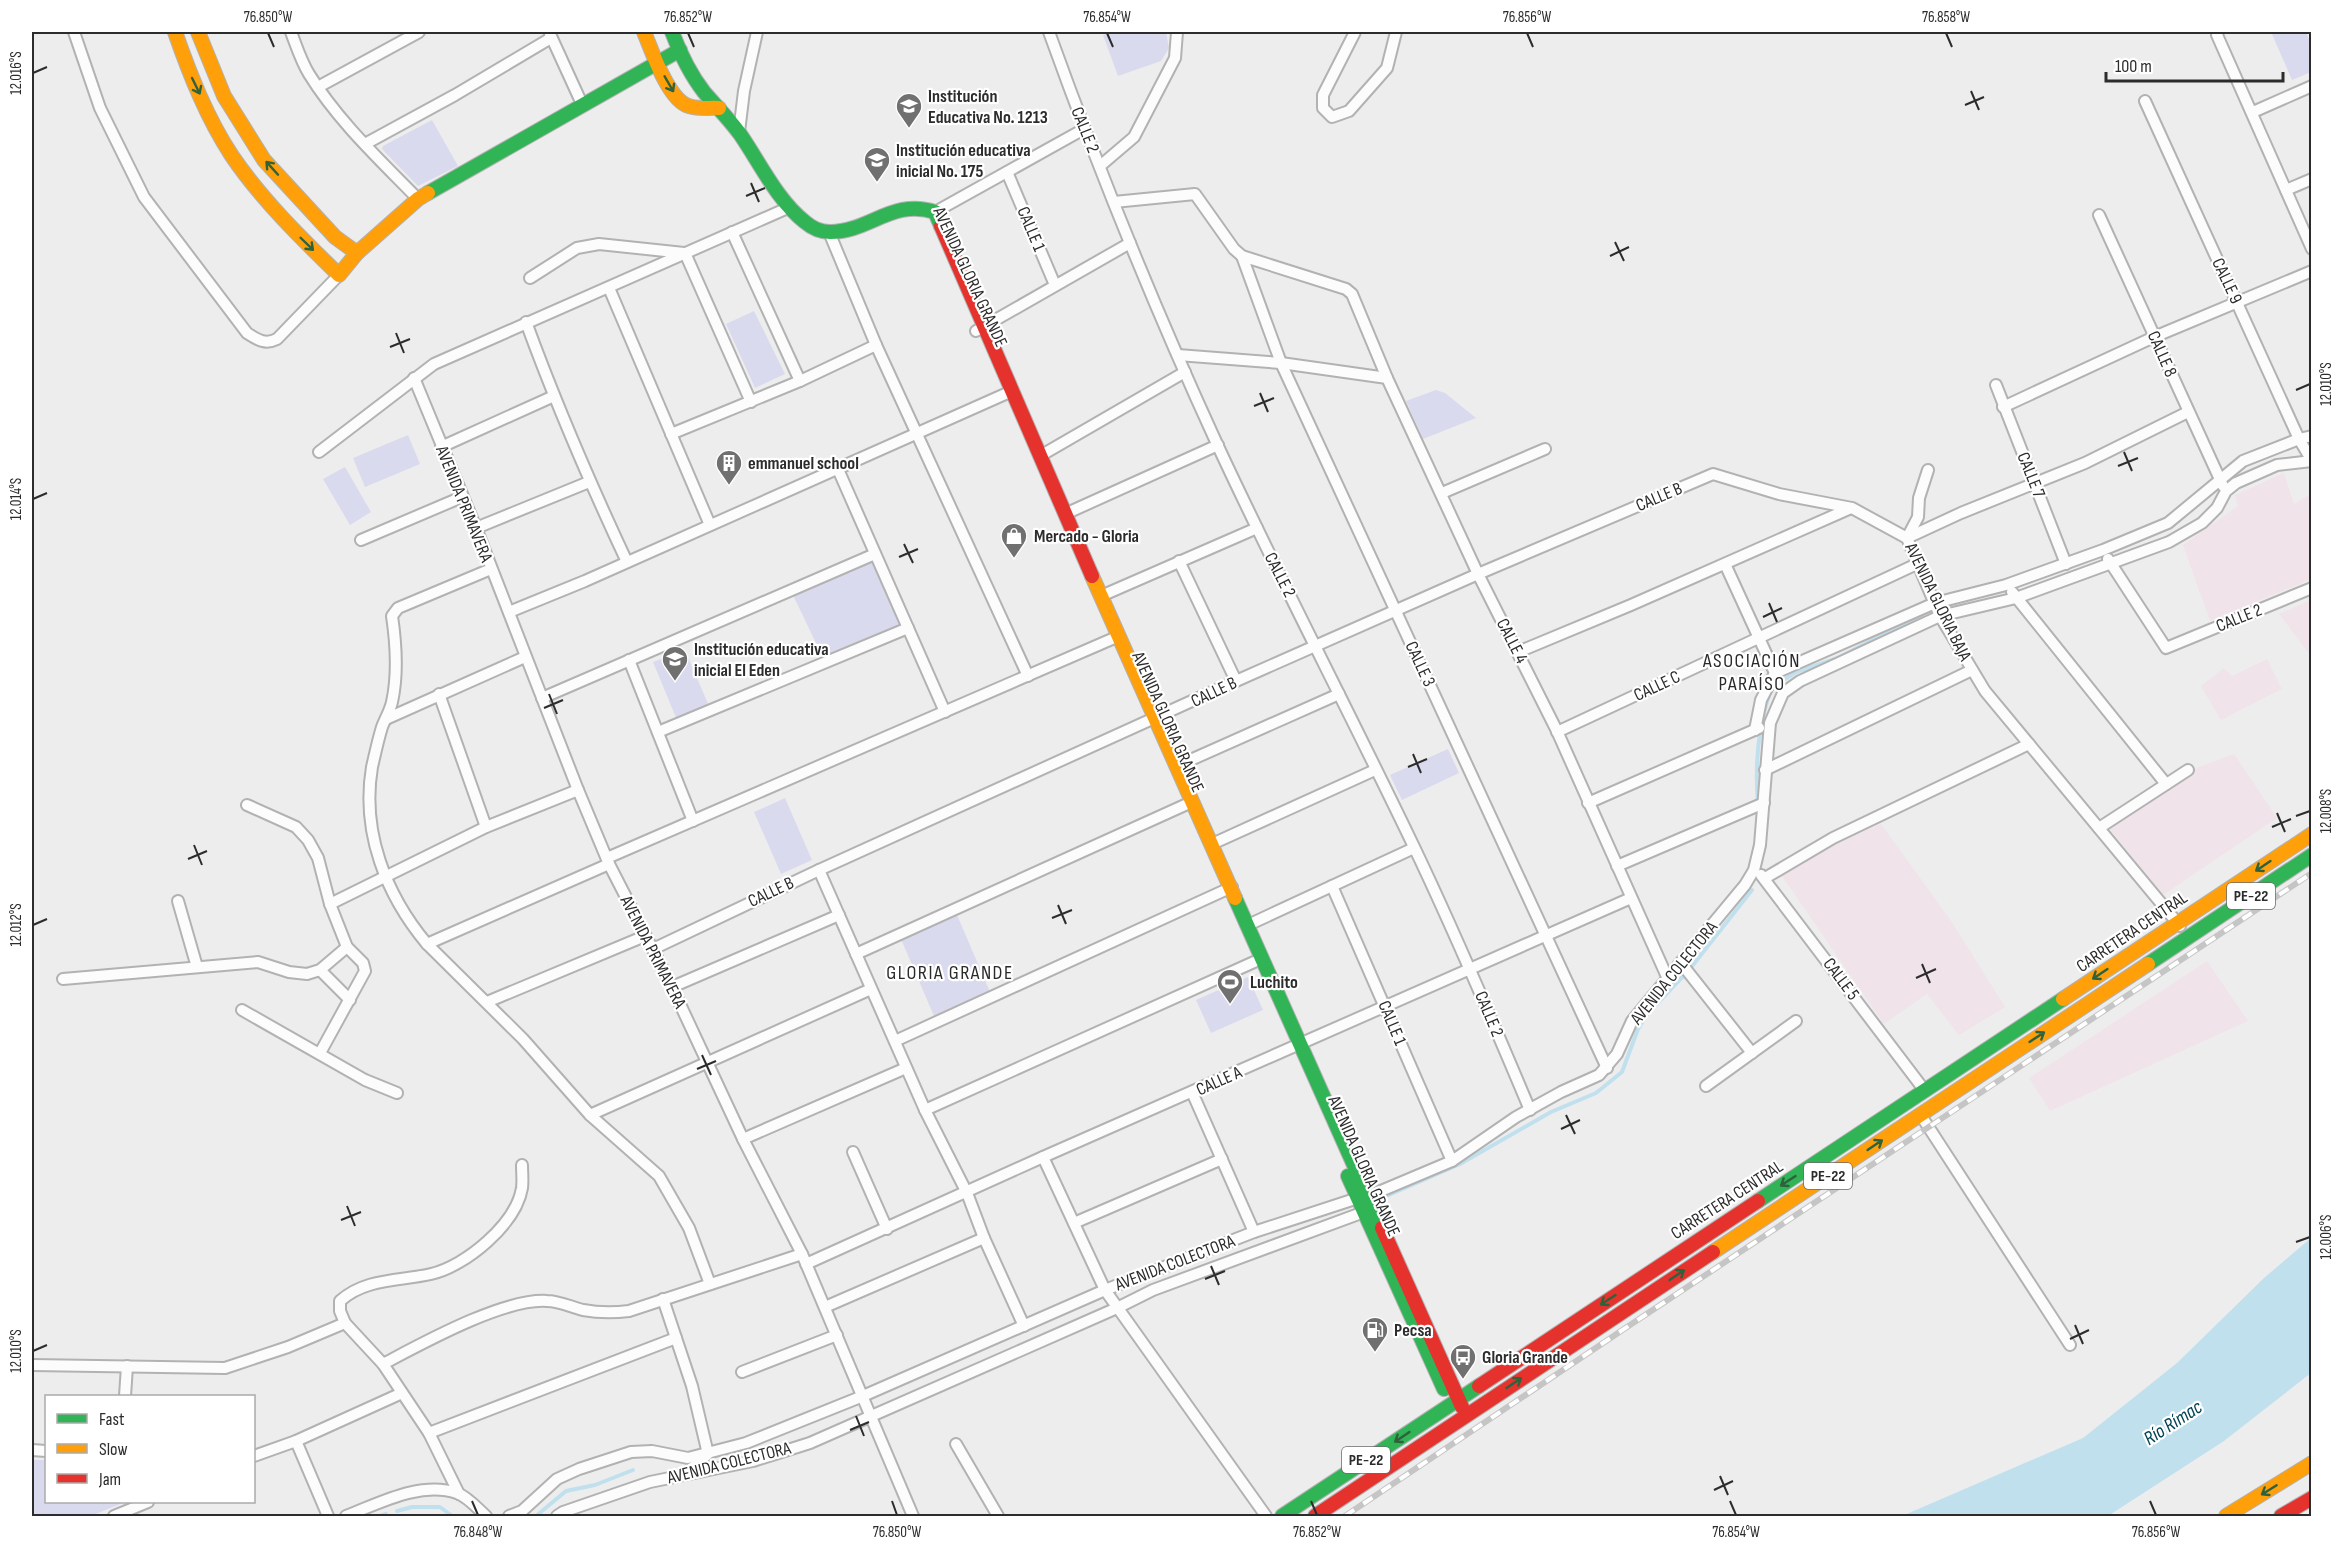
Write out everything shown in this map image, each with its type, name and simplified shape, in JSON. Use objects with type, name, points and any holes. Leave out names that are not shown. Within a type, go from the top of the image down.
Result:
[{"type":"main road","points":[[175,32],[192,78],[220,135],[242,170],[281,218],[339,275],[357,253],[418,199],[680,50]]},
{"type":"main road","points":[[198,32],[225,96],[244,132],[264,160],[335,237],[357,253]]},
{"type":"main road","points":[[644,32],[670,87],[686,105],[719,108]]},
{"type":"main road","points":[[672,32],[699,85],[739,132],[790,207],[803,221],[813,228],[829,232],[845,230],[897,210],[917,206]]},
{"type":"main road","name":"AVENIDA GLORIA GRANDE","points":[[917,206],[935,212],[980,329]]},
{"type":"main road","name":"AVENIDA GLORIA GRANDE","points":[[917,206],[928,220],[980,329],[1152,720],[1185,805],[1248,924],[1296,1047]]},
{"type":"main road","name":"AVENIDA GLORIA GRANDE","points":[[1008,393],[1040,456],[1101,596],[1115,638]]},
{"type":"main road","name":"AVENIDA GLORIA GRANDE","points":[[1152,720],[1177,766],[1212,844],[1254,962],[1296,1047],[1454,1402]]},
{"type":"main road","name":"CARRETERA CENTRAL","points":[[1282,1516],[2312,834]]},
{"type":"main road","name":"CARRETERA CENTRAL","points":[[1314,1516],[2312,855]]},
{"type":"main road","name":"AVENIDA GLORIA GRANDE","points":[[1364,1197],[1364,1212],[1462,1418]]},
{"type":"main road","points":[[2226,1516],[2312,1463]]},
{"type":"main road","points":[[2281,1516],[2312,1498]]},
{"type":"street","points":[[74,32],[100,108],[144,197],[247,333],[258,341],[269,343],[277,339],[339,275]]},
{"type":"street","points":[[291,32],[308,71],[344,122],[418,199]]},
{"type":"street","points":[[318,87],[419,32]]},
{"type":"street","points":[[739,132],[744,91],[757,32]]},
{"type":"street","name":"CALLE 2","points":[[1049,32],[1084,129],[1185,372],[1257,528],[1414,848],[1530,1110]]},
{"type":"street","points":[[1100,166],[1134,137],[1175,58],[1177,32]]},
{"type":"street","points":[[1355,32],[1323,95],[1323,108],[1332,117],[1349,111],[1387,68],[1396,32]]},
{"type":"street","points":[[2218,32],[2312,249]]},
{"type":"street","points":[[365,144],[455,95],[550,34],[582,104]]},
{"type":"street","points":[[2253,112],[2312,86]]},
{"type":"street","name":"CALLE 9","points":[[2145,101],[2299,439],[2312,461]]},
{"type":"street","points":[[935,212],[1084,129]]},
{"type":"street","name":"CALLE 1","points":[[1007,172],[1055,285]]},
{"type":"street","points":[[2286,190],[2312,179]]},
{"type":"street","points":[[1114,202],[1195,194],[1234,249],[1242,256]]},
{"type":"street","points":[[319,452],[414,378],[457,352],[609,288],[790,207]]},
{"type":"street","name":"CALLE 8","points":[[2099,215],[2226,491]]},
{"type":"street","points":[[732,232],[800,381]]},
{"type":"street","points":[[829,232],[876,345],[1028,676]]},
{"type":"street","points":[[980,329],[1130,243]]},
{"type":"street","points":[[530,278],[577,248],[599,244],[685,253]]},
{"type":"street","points":[[685,253],[751,402]]},
{"type":"street","name":"CALLE 4","points":[[1242,256],[1346,289],[1352,294],[1387,378],[1478,574],[1557,732],[1668,979]]},
{"type":"street","name":"CALLE 3","points":[[1242,256],[1281,363],[1607,1068]]},
{"type":"street","points":[[2003,406],[2154,338],[2312,271]]},
{"type":"street","points":[[609,288],[710,525]]},
{"type":"street","points":[[526,322],[589,482],[627,562]]},
{"type":"street","points":[[671,434],[800,381],[876,345]]},
{"type":"street","points":[[1178,355],[1281,363],[1387,378]]},
{"type":"street","points":[[1040,456],[1185,372]]},
{"type":"street","name":"AVENIDA PRIMAVERA","points":[[414,378],[608,861],[653,948],[743,1138],[804,1259],[913,1516]]},
{"type":"street","name":"CALLE 7","points":[[1996,385],[2066,564]]},
{"type":"street","points":[[509,612],[1008,393]]},
{"type":"street","points":[[441,447],[554,396]]},
{"type":"street","points":[[1908,538],[1961,513],[2085,463],[2188,412]]},
{"type":"street","points":[[1755,730],[1761,700],[1775,673],[1935,603],[2006,585],[2103,550],[2168,523],[2243,461],[2312,436]]},
{"type":"street","points":[[1065,514],[1218,445]]},
{"type":"street","points":[[1442,493],[1545,449]]},
{"type":"street","points":[[1754,870],[1760,844],[1770,723],[1783,693],[1800,681],[1940,616],[2016,598],[2169,542],[2202,523],[2217,508],[2226,491],[2236,483],[2277,465],[2312,461]]},
{"type":"street","points":[[837,467],[945,712]]},
{"type":"street","points":[[1908,538],[1918,517],[1918,498],[1928,470]]},
{"type":"street","name":"CALLE B","points":[[653,948],[1236,681],[1478,574],[1713,474]]},
{"type":"street","name":"AVENIDA GLORIA BAJA","points":[[1713,474],[1779,495],[1852,508],[1908,538],[1940,616],[1985,691],[2190,936]]},
{"type":"street","points":[[476,528],[589,482]]},
{"type":"street","points":[[361,540],[462,497]]},
{"type":"street","points":[[1518,652],[1852,508]]},
{"type":"street","points":[[1101,596],[1257,528]]},
{"type":"street","points":[[2103,550],[2112,564]]},
{"type":"street","points":[[542,698],[875,554]]},
{"type":"street","points":[[1179,561],[1236,681]]},
{"type":"street","name":"CALLE C","points":[[1557,732],[1919,563]]},
{"type":"street","points":[[1725,564],[1775,673]]},
{"type":"street","name":"CALLE 2","points":[[2112,564],[2166,648],[2312,588]]},
{"type":"street","points":[[491,569],[398,608],[392,616],[394,687],[372,767],[369,788],[373,833],[384,877],[413,928],[427,944],[545,1062],[590,1115],[659,1176],[689,1228],[710,1284]]},
{"type":"street","points":[[2006,585],[2166,784]]},
{"type":"street","points":[[658,732],[908,628]]},
{"type":"street","points":[[427,944],[693,821],[1115,638]]},
{"type":"street","points":[[386,718],[525,657]]},
{"type":"street","points":[[629,660],[693,821]]},
{"type":"street","points":[[1765,770],[1972,670]]},
{"type":"street","points":[[439,694],[486,827]]},
{"type":"street","points":[[1177,766],[1339,694]]},
{"type":"street","points":[[1588,802],[1770,723]]},
{"type":"street","points":[[1765,878],[1833,838],[2029,744]]},
{"type":"street","points":[[1212,844],[1375,770]]},
{"type":"street","points":[[2099,828],[2188,770]]},
{"type":"street","points":[[330,904],[486,827],[578,790]]},
{"type":"street","points":[[1617,866],[1764,803]]},
{"type":"street","points":[[856,954],[1185,805]]},
{"type":"street","points":[[247,806],[296,827],[309,840],[318,858],[330,904],[347,947],[363,963],[365,971],[320,1053]]},
{"type":"street","points":[[1248,924],[1414,848]]},
{"type":"street","points":[[819,870],[925,1110],[967,1193],[984,1238],[1024,1326]]},
{"type":"street","name":"CALLE 5","points":[[1754,870],[1765,878],[1925,1091]]},
{"type":"street","name":"AVENIDA COLECTORA","points":[[508,1516],[522,1511],[557,1479],[631,1452],[652,1451],[688,1458],[746,1443],[863,1396],[1105,1290],[1254,1232],[1364,1197],[1452,1161],[1530,1110],[1561,1092],[1599,1075],[1607,1068],[1617,1054],[1632,1021],[1745,885],[1754,870]]},
{"type":"street","name":"CALLE 1","points":[[1332,886],[1452,1161]]},
{"type":"street","points":[[895,1041],[1228,889]]},
{"type":"street","name":"CALLE A","points":[[383,1364],[437,1336],[506,1308],[531,1301],[549,1301],[582,1310],[609,1313],[629,1311],[710,1284],[804,1259],[887,1229],[1043,1157],[1631,898]]},
{"type":"street","points":[[178,901],[197,967]]},
{"type":"street","points":[[672,987],[839,915]]},
{"type":"street","points":[[487,1002],[645,936]]},
{"type":"street","points":[[63,979],[258,962],[289,972],[307,974],[320,970],[347,947]]},
{"type":"street","points":[[925,1110],[1254,962]]},
{"type":"street","points":[[1681,963],[1752,1053]]},
{"type":"street","points":[[320,970],[350,1000]]},
{"type":"street","points":[[590,1115],[871,989]]},
{"type":"street","points":[[242,1010],[365,1080],[397,1093]]},
{"type":"street","points":[[1706,1086],[1796,1021]]},
{"type":"street","points":[[743,1138],[906,1068]]},
{"type":"street","points":[[1192,1092],[1254,1232]]},
{"type":"street","points":[[1920,1114],[2070,1345]]},
{"type":"street","points":[[853,1152],[887,1229]]},
{"type":"street","points":[[1043,1157],[1105,1290],[1266,1516]]},
{"type":"street","points":[[1074,1223],[1222,1159]]},
{"type":"street","points":[[486,1516],[459,1494],[429,1433],[383,1364],[345,1323],[340,1311],[340,1301],[348,1294],[383,1280],[434,1273],[455,1264],[495,1235],[514,1208],[522,1189],[522,1165]]},
{"type":"street","name":"AVENIDA COLECTORA","points":[[557,1516],[650,1482],[753,1461],[810,1443],[1154,1290],[1364,1212]]},
{"type":"street","points":[[825,1307],[984,1238]]},
{"type":"street","points":[[663,1299],[692,1386],[708,1454],[684,1476]]},
{"type":"street","points":[[32,1365],[225,1368],[288,1347],[345,1323]]},
{"type":"street","points":[[742,1372],[837,1335]]},
{"type":"street","points":[[429,1433],[676,1338]]},
{"type":"street","points":[[125,1395],[127,1366]]},
{"type":"street","points":[[255,1456],[296,1441],[402,1393]]},
{"type":"street","points":[[296,1441],[328,1516]]},
{"type":"street","points":[[956,1444],[998,1516]]},
{"type":"street","points":[[346,1516],[387,1500],[428,1488],[459,1494]]},
{"type":"street","points":[[114,1516],[146,1503]]},
{"type":"shaded area","points":[[1115,32],[1166,32],[1169,48],[1161,61],[1118,76],[1103,35]]},
{"type":"shaded area","points":[[2271,32],[2306,32],[2311,44],[2311,72],[2292,80]]},
{"type":"shaded area","points":[[432,120],[458,166],[418,186],[382,149],[383,146]]},
{"type":"shaded area","points":[[754,311],[785,374],[755,388],[726,324]]},
{"type":"shaded area","points":[[1436,390],[1445,393],[1476,418],[1423,439],[1406,401]]},
{"type":"shaded area","points":[[408,435],[420,464],[365,487],[353,458]]},
{"type":"shaded area","points":[[345,467],[371,512],[350,525],[323,479]]},
{"type":"shaded area","points":[[2284,473],[2294,504],[2311,494],[2311,579],[2210,621],[2183,545],[2238,506],[2235,495]]},
{"type":"shaded area","points":[[876,561],[904,626],[824,660],[793,595]]},
{"type":"shaded area","points":[[2311,600],[2311,656],[2279,614]]},
{"type":"shaded area","points":[[685,650],[709,706],[677,720],[653,662]]},
{"type":"shaded area","points":[[2267,659],[2282,689],[2221,720],[2201,686],[2224,668],[2232,676]]},
{"type":"shaded area","points":[[1448,749],[1459,773],[1402,800],[1390,775]]},
{"type":"shaded area","points":[[2234,754],[2277,818],[2163,895],[2106,825],[2199,767]]},
{"type":"shaded area","points":[[785,798],[812,860],[781,874],[754,812]]},
{"type":"shaded area","points":[[1881,824],[1951,921],[2005,1007],[1959,1035],[1927,994],[1884,1024],[1778,870]]},
{"type":"shaded area","points":[[957,915],[990,992],[934,1016],[901,939]]},
{"type":"shaded area","points":[[2207,961],[2248,1021],[2050,1111],[2029,1078]]},
{"type":"shaded area","name":"Luchito","points":[[1248,977],[1263,1010],[1211,1033],[1196,1000]]},
{"type":"shaded area","points":[[32,1460],[45,1460],[45,1503],[123,1503],[91,1516],[32,1516]]},
{"type":"water","name":"Río Rímac","points":[[2311,1238],[2311,1373],[2224,1441],[2108,1516],[1902,1516],[2083,1438],[2177,1363],[2264,1278]]},
{"type":"waterway","points":[[1771,688],[1796,672],[1838,658],[1889,631],[1922,617]]},
{"type":"waterway","points":[[1758,804],[1758,749],[1769,695]]},
{"type":"waterway","points":[[1375,1201],[1460,1164],[1551,1112],[1596,1093],[1622,1072],[1638,1029],[1648,1013],[1689,970],[1752,890]]},
{"type":"waterway","points":[[536,1516],[566,1491],[595,1485],[633,1470]]},
{"type":"waterway","points":[[397,1511],[412,1507],[440,1507],[452,1516]]},
{"type":"waterway","points":[[380,1516],[386,1514]]},
{"type":"railway","points":[[1345,1516],[2312,873]]},
{"type":"traffic: fast","points":[[672,32],[678,48],[699,85],[740,134],[786,203],[808,224],[823,231],[844,231],[894,212],[920,209],[935,212],[941,226]]},
{"type":"traffic: fast","points":[[428,193],[680,50]]},
{"type":"traffic: fast","points":[[2148,964],[2312,855]]},
{"type":"traffic: fast","points":[[1235,898],[1382,1228]]},
{"type":"traffic: fast","points":[[1758,1201],[2063,999]]},
{"type":"traffic: fast","points":[[1348,1176],[1444,1389]]},
{"type":"traffic: fast","points":[[1282,1516],[1479,1386]]},
{"type":"traffic: slow","points":[[175,32],[200,96],[232,156],[269,203],[339,275],[357,253],[418,199],[428,193]]},
{"type":"traffic: slow","points":[[198,32],[224,96],[264,160],[335,237],[357,253]]},
{"type":"traffic: slow","points":[[644,32],[666,83],[679,100],[694,107],[719,108]]},
{"type":"traffic: slow","points":[[1092,576],[1235,898]]},
{"type":"traffic: slow","points":[[2063,999],[2312,834]]},
{"type":"traffic: slow","points":[[1713,1252],[2148,964]]},
{"type":"traffic: slow","points":[[2226,1516],[2312,1463]]},
{"type":"traffic: jam","points":[[941,226],[1092,576]]},
{"type":"traffic: jam","points":[[1479,1386],[1758,1201]]},
{"type":"traffic: jam","points":[[1382,1228],[1462,1407]]},
{"type":"traffic: jam","points":[[1315,1516],[1713,1252]]},
{"type":"traffic: jam","points":[[2281,1516],[2312,1498]]},
{"type":"place","name":"Institución Educativa No. 1213","points":[[909,129]]},
{"type":"place","name":"Institución educativa inicial No. 175","points":[[877,183]]},
{"type":"place","name":"emmanuel school","points":[[729,486]]},
{"type":"place","name":"Mercado - Gloria","points":[[1014,559]]},
{"type":"place","name":"Institución educativa inicial El Eden","points":[[675,682]]},
{"type":"place","name":"Luchito","points":[[1230,1005]]},
{"type":"place","name":"Pecsa","points":[[1375,1353]]},
{"type":"place","name":"Gloria Grande","points":[[1463,1380]]},
{"type":"district","name":"ASOCIACIÓN PARAÍSO","points":[[1752,672]]},
{"type":"district","name":"GLORIA GRANDE","points":[[950,973]]}]
